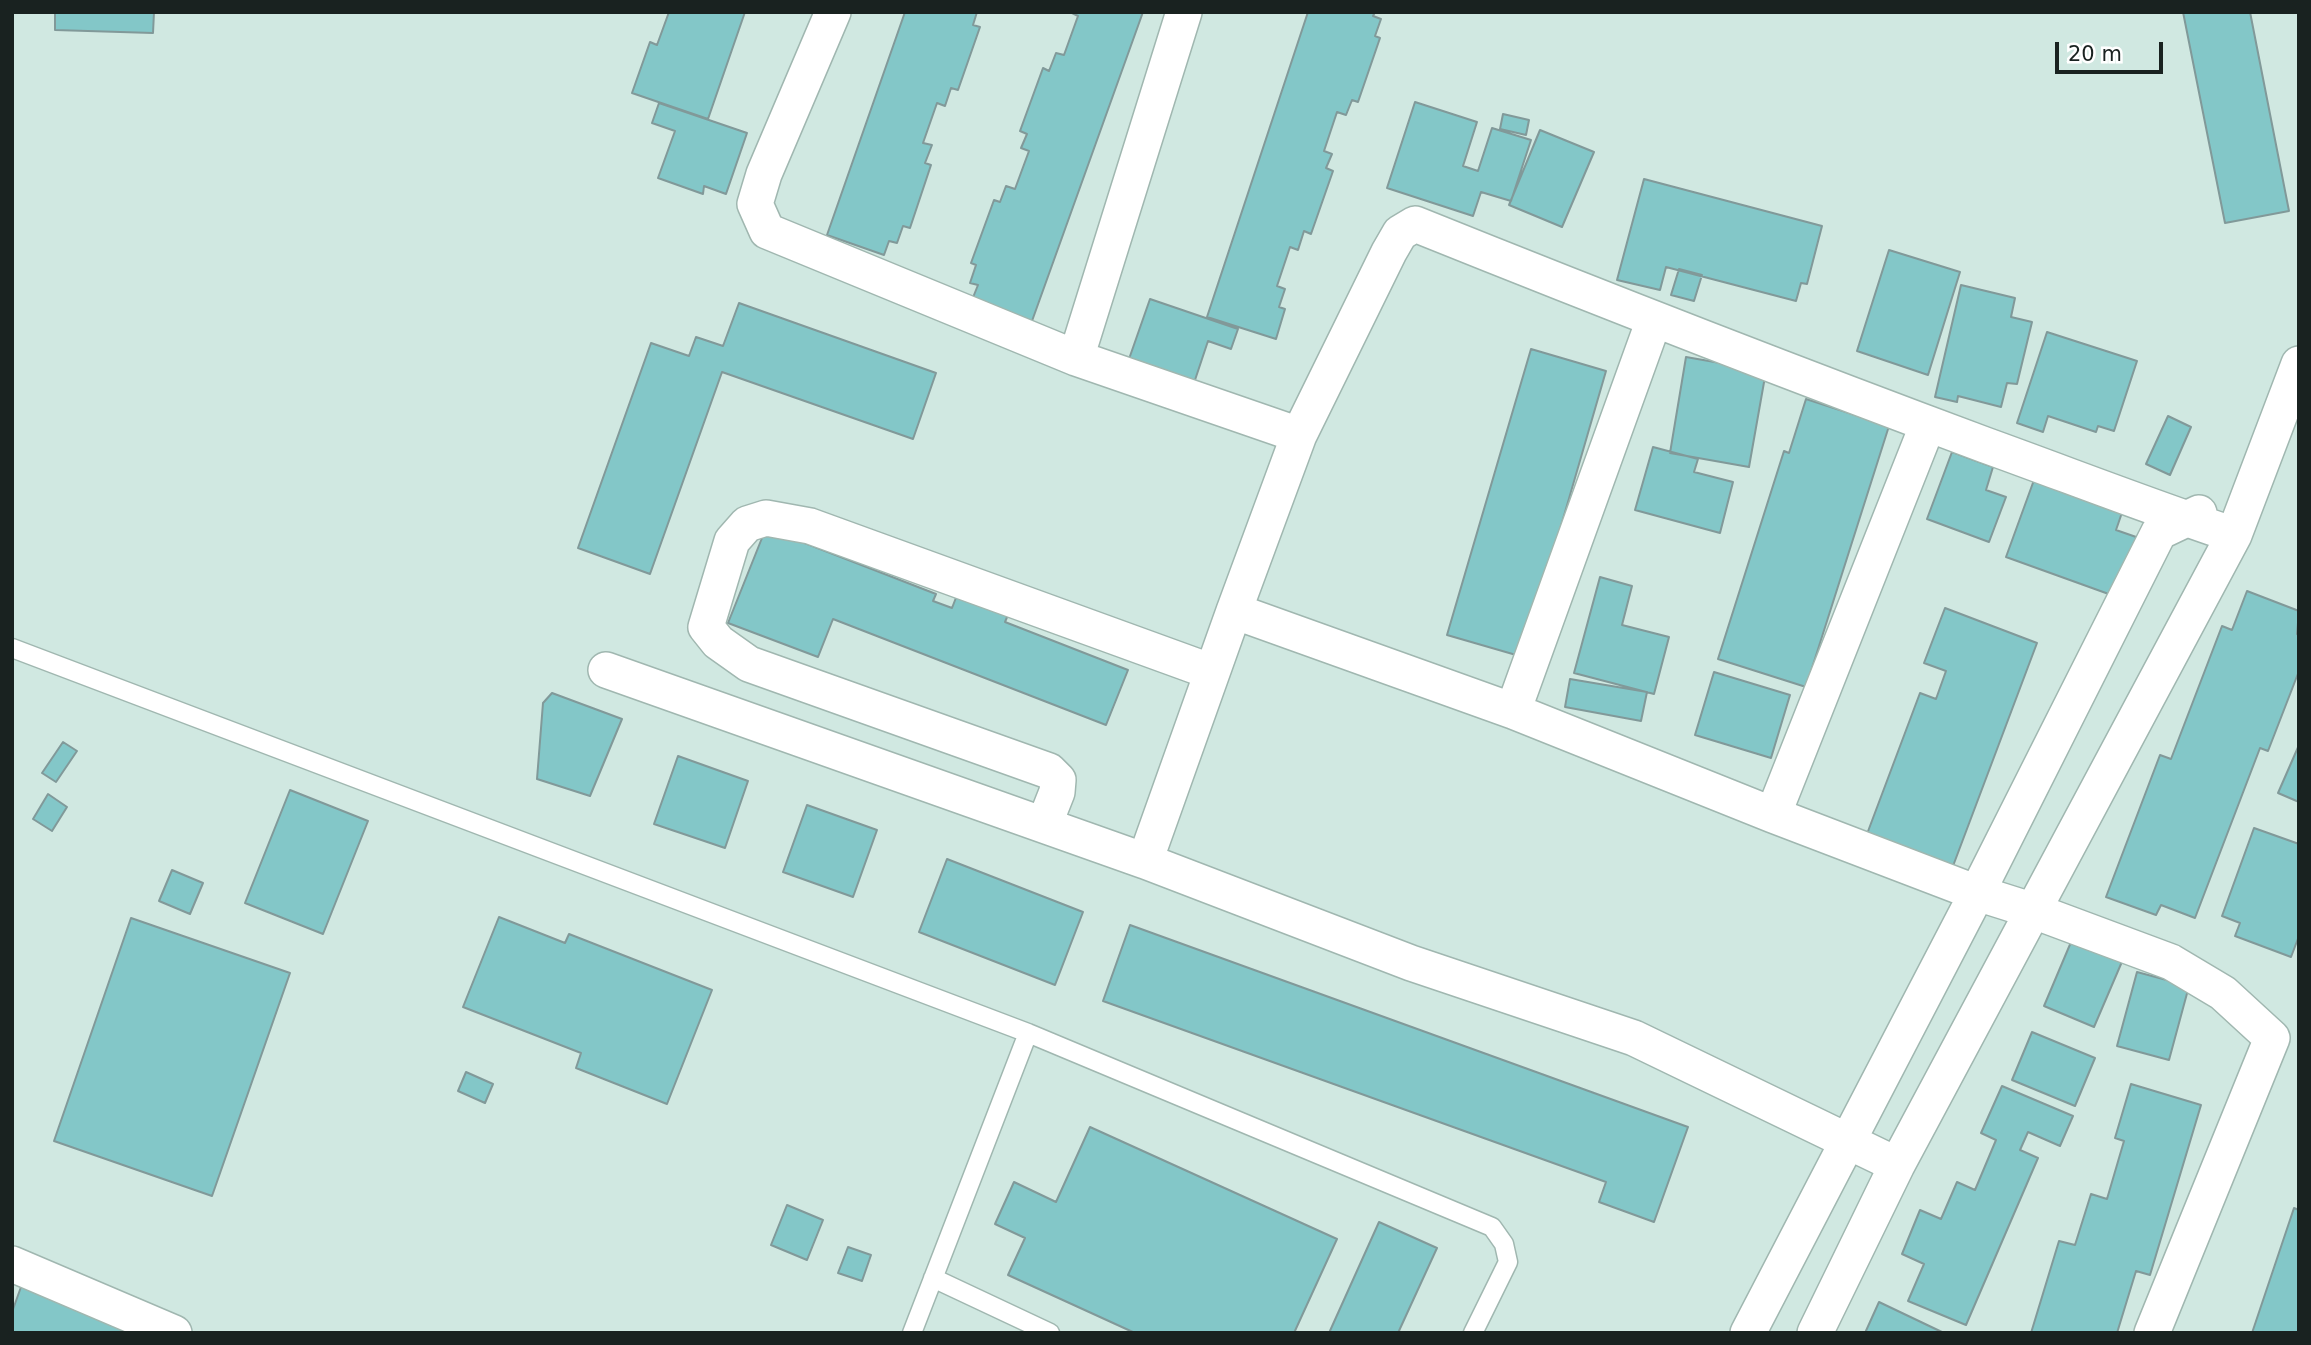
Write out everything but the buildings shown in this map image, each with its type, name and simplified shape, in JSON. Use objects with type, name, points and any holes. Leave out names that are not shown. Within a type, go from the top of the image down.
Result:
[{"type":"street","points":[[833,12],[764,174],[755,204],[767,230],[1076,358],[1299,435]]},
{"type":"street","points":[[1076,358],[1184,12]]},
{"type":"street","points":[[1145,861],[1299,435],[1389,252],[1400,233],[1415,225],[1654,320],[1928,424],[2234,534]]},
{"type":"street","points":[[1513,711],[1654,320]]},
{"type":"street","points":[[1815,1333],[1897,1165],[2234,534],[2252,493],[2299,364]]},
{"type":"street","points":[[1773,815],[1928,424]]},
{"type":"street","points":[[1748,1333],[1977,893],[2159,532],[2184,518],[2252,493]]},
{"type":"street","points":[[1044,825],[1058,780],[1049,771],[750,664],[718,642],[706,627],[732,541],[747,524],[766,518],[810,526],[1212,672]]},
{"type":"street","points":[[1234,611],[1513,711],[1977,893],[2034,911],[2171,962],[2222,993],[2285,1044],[2152,1333]]},
{"type":"street","points":[[606,670],[1145,861],[1411,963],[1634,1038],[1897,1165]]},
{"type":"street","points":[[12,1264],[174,1333]]},
{"type":"lane","points":[[12,648],[1028,1034],[1492,1227],[1504,1244],[1508,1262],[1473,1333]]},
{"type":"lane","points":[[912,1333],[1028,1034]]},
{"type":"lane","points":[[933,1278],[1050,1333]]}]
